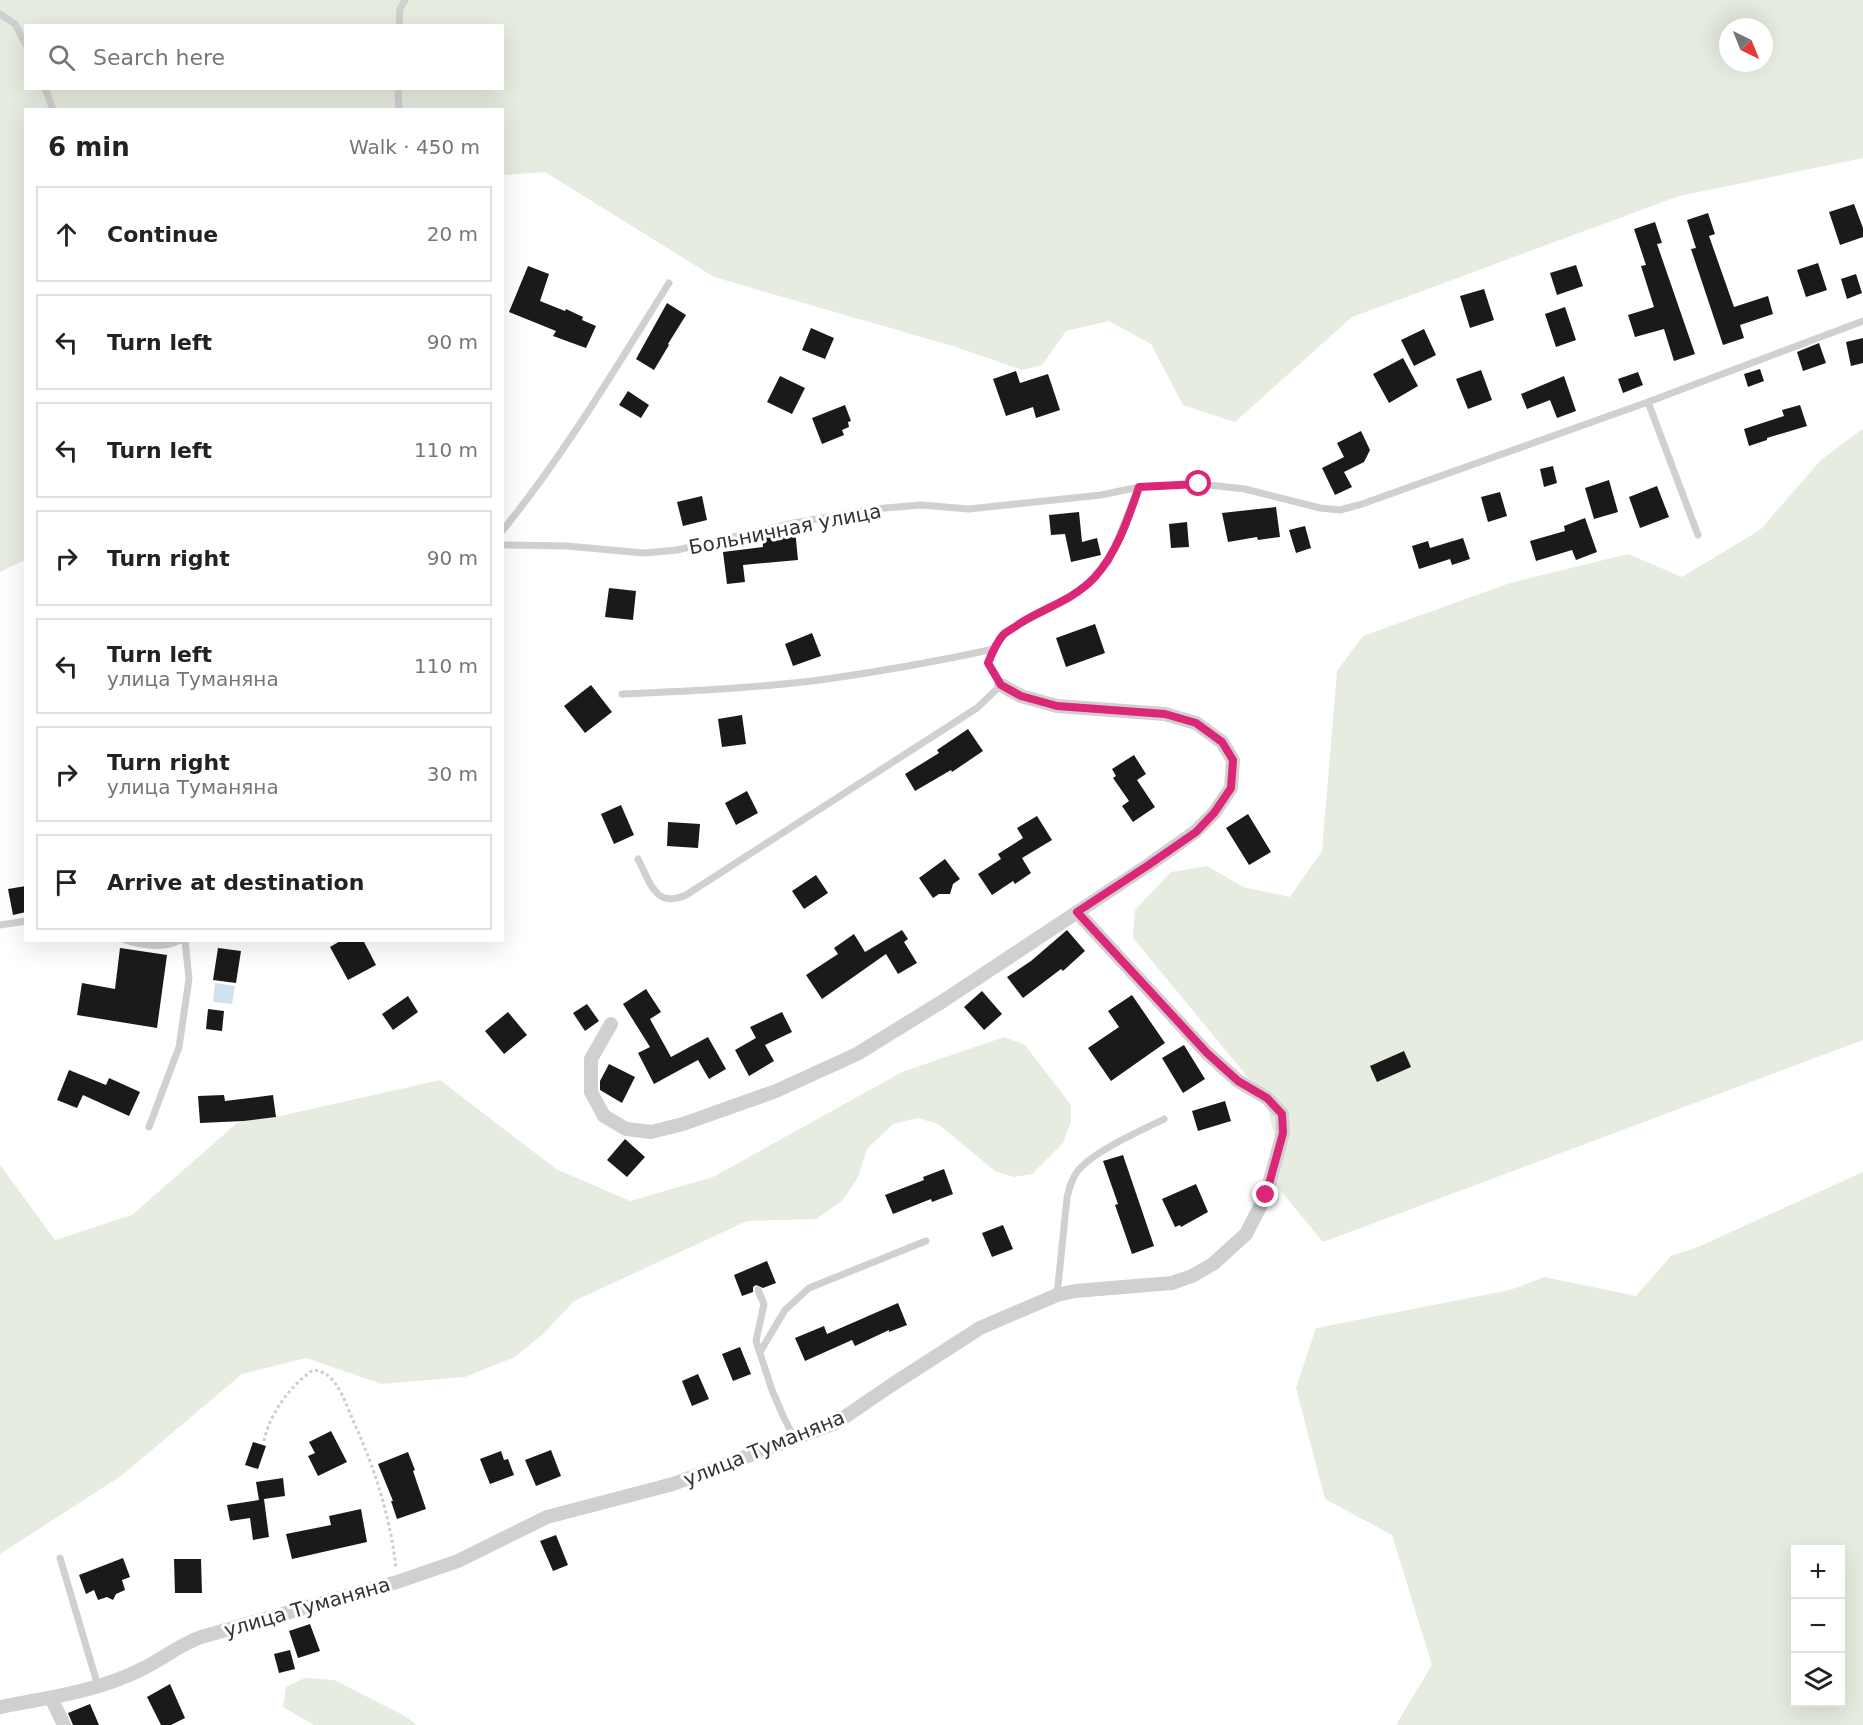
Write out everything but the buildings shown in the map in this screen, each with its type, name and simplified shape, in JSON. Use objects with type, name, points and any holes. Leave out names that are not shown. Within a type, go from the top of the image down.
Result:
[{"type":"street","points":[[611,1024],[591,1059],[591,1092],[604,1116],[626,1129],[651,1132],[683,1124],[776,1091],[857,1054],[943,1001],[1147,866],[1202,826],[1231,788],[1233,760],[1222,742],[1196,723],[1165,714],[1057,706],[1021,696],[1001,685]]},
{"type":"street","name":"улица Туманяна","points":[[0,1707],[51,1698],[98,1686],[143,1668],[181,1644],[397,1582],[458,1561],[547,1517],[673,1484],[795,1439],[836,1423],[980,1328],[1057,1295],[1076,1291],[1172,1283],[1192,1276],[1213,1264],[1246,1234],[1266,1195],[1283,1133],[1282,1114],[1267,1098],[1238,1081],[1207,1053],[1077,912]]},
{"type":"street","points":[[51,1698],[64,1725]]},
{"type":"lane","points":[[399,24],[400,9],[405,0]]},
{"type":"lane","points":[[0,14],[15,24],[24,41]]},
{"type":"lane","points":[[46,90],[52,108]]},
{"type":"lane","points":[[398,90],[399,108]]},
{"type":"lane","points":[[504,529],[519,511],[584,418],[669,283]]},
{"type":"lane","name":"Больничная улица","points":[[504,545],[567,546],[644,554],[677,550],[794,523],[874,508],[921,505],[969,509],[1101,495],[1139,487],[1199,484],[1245,489],[1320,508],[1340,510],[1648,402],[1863,321]]},
{"type":"lane","points":[[1648,402],[1698,535]]},
{"type":"lane","points":[[638,859],[655,892],[664,899],[675,900],[853,789],[977,708],[1001,685],[988,663],[1004,634],[1069,598],[1092,580],[1108,561],[1139,487]]},
{"type":"lane","points":[[622,694],[705,690],[826,679],[994,649]]},
{"type":"lane","points":[[0,925],[24,921]]},
{"type":"lane","points":[[131,942],[141,945],[170,945],[176,942]]},
{"type":"lane","points":[[149,1127],[179,1047],[189,979],[185,942]]},
{"type":"lane","points":[[1057,1295],[1067,1198],[1071,1183],[1078,1171],[1089,1159],[1164,1119]]},
{"type":"lane","points":[[760,1352],[785,1310],[809,1288],[926,1241]]},
{"type":"lane","points":[[758,1290],[764,1304],[756,1341],[772,1390],[795,1439]]},
{"type":"lane","points":[[60,1558],[98,1686]]},
{"type":"path","points":[[264,1441],[268,1424],[299,1379],[313,1370],[325,1373],[333,1381],[369,1455],[384,1500],[393,1538],[397,1582]]},
{"type":"shaded area","points":[[0,0],[1863,0],[1863,158],[1679,196],[1352,317],[1235,422],[1183,405],[1151,344],[1109,321],[1066,331],[1042,365],[1022,370],[956,347],[714,277],[545,172],[504,175],[504,108],[24,108],[24,560],[0,572]]},
{"type":"shaded area","points":[[1863,430],[1863,1040],[1323,1242],[1270,1178],[1278,1148],[1265,1098],[1133,938],[1135,910],[1171,872],[1207,866],[1243,887],[1290,897],[1322,851],[1337,671],[1363,636],[1510,583],[1628,554],[1682,577],[1760,530],[1821,460]]},
{"type":"shaded area","points":[[1004,1037],[1025,1045],[1071,1105],[1071,1122],[1063,1143],[1032,1174],[1014,1177],[995,1171],[938,1124],[918,1118],[893,1124],[867,1149],[858,1177],[843,1200],[816,1219],[747,1221],[574,1301],[544,1333],[515,1357],[465,1377],[382,1384],[306,1358],[242,1374],[121,1476],[0,1554],[0,1165],[55,1240],[132,1215],[236,1124],[440,1080],[556,1169],[630,1201],[713,1177],[902,1072]]},
{"type":"shaded area","points":[[1863,1172],[1863,1725],[1396,1725],[1432,1665],[1392,1535],[1325,1499],[1296,1388],[1316,1328],[1510,1290],[1544,1277],[1636,1296],[1671,1256],[1698,1247]]},
{"type":"shaded area","points":[[305,1678],[334,1680],[405,1716],[417,1725],[314,1725],[283,1707],[286,1687]]},
{"type":"water","points":[[215,983],[235,986],[232,1004],[213,1002]]},
{"type":"route","points":[[1199,484],[1139,487],[1108,561],[1092,580],[1069,598],[1004,634],[988,663],[1001,685],[1021,696],[1057,706],[1165,714],[1196,723],[1222,742],[1233,760],[1231,788],[1214,813],[1196,832],[1077,912],[1207,1053],[1238,1081],[1267,1098],[1282,1114],[1283,1133],[1275,1169],[1266,1195]]}]
